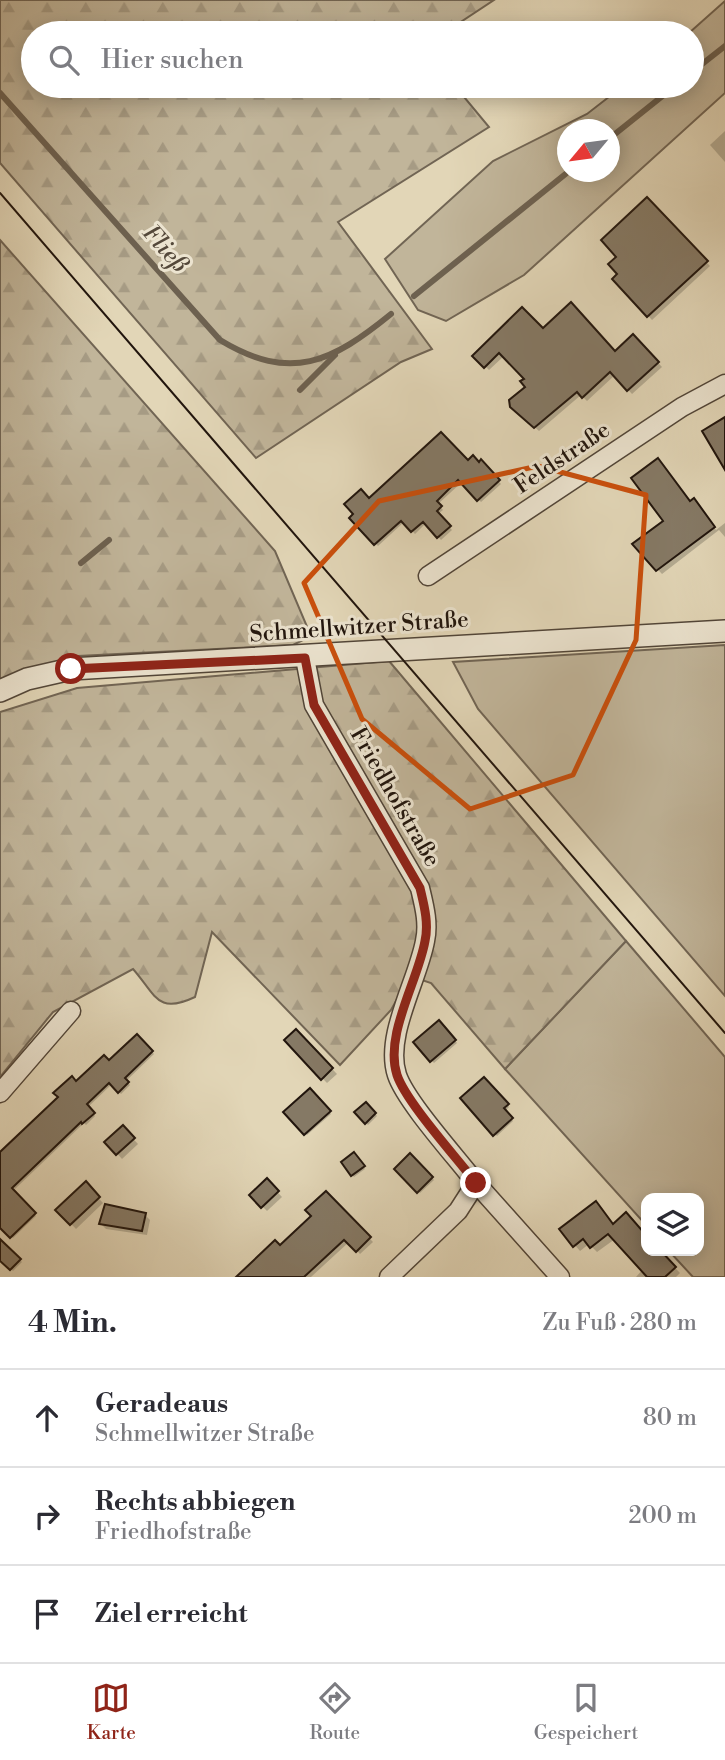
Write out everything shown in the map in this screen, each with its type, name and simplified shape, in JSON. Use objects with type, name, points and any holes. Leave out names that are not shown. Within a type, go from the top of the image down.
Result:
[{"type":"street","name":"Feldstraße","points":[[428,576],[682,407],[725,384]]},
{"type":"street","name":"Schmellwitzer Straße","points":[[0,691],[27,679],[71,669],[305,658],[338,652],[725,632]]},
{"type":"street","name":"Friedhofstraße","points":[[305,658],[314,705],[420,888],[426,918],[425,940],[395,1047],[397,1075],[406,1093],[476,1183],[560,1277]]},
{"type":"street","points":[[0,1093],[71,1011]]},
{"type":"street","points":[[389,1277],[458,1211],[476,1183]]},
{"type":"highlighted area","points":[[538,466],[646,495],[636,640],[573,775],[470,809],[362,719],[304,583],[379,501]]},
{"type":"green space","points":[[0,0],[494,0],[462,21],[21,21],[21,98],[465,98],[489,127],[338,222],[432,349],[401,362],[256,458],[0,163]]},
{"type":"green space","points":[[725,1],[725,93],[524,275],[446,321],[418,310],[385,259],[493,161],[557,129],[557,182],[620,182],[620,119],[577,119],[608,98],[704,98],[702,21]]},
{"type":"green space","points":[[0,240],[275,551],[311,636],[293,645],[78,656],[0,681]]},
{"type":"green space","points":[[725,645],[725,996],[478,709],[453,662]]},
{"type":"green space","points":[[389,661],[626,941],[505,1069],[431,983],[410,976],[391,1010],[340,1065],[212,932],[195,997],[173,1004],[158,1000],[133,969],[53,1012],[0,1077],[0,712],[77,688]]},
{"type":"green space","points":[[626,941],[725,1057],[725,1277],[693,1277],[674,1256],[704,1256],[704,1193],[641,1193],[641,1219],[505,1069]]},
{"type":"building","points":[[647,197],[708,261],[647,317],[612,279],[617,274],[608,264],[616,257],[601,240]]},
{"type":"building","points":[[571,302],[615,351],[633,334],[659,362],[627,391],[610,372],[582,398],[577,392],[534,428],[510,407],[509,400],[525,387],[520,381],[524,379],[499,353],[484,368],[472,356],[522,307],[543,328]]},
{"type":"building","points":[[725,417],[725,470],[702,431]]},
{"type":"building","points":[[441,432],[468,460],[473,455],[479,462],[481,459],[500,480],[477,501],[458,480],[437,501],[442,506],[437,511],[451,526],[437,538],[423,522],[411,532],[401,521],[374,545],[349,518],[353,514],[344,504],[361,489],[369,498]]},
{"type":"building","points":[[658,458],[690,501],[694,498],[715,527],[656,571],[632,544],[663,521],[631,478]]},
{"type":"building","points":[[439,1020],[456,1040],[430,1062],[413,1042]]},
{"type":"building","points":[[296,1029],[333,1068],[321,1080],[284,1040]]},
{"type":"building","points":[[137,1034],[153,1051],[125,1078],[129,1082],[118,1093],[109,1083],[87,1104],[95,1113],[82,1124],[81,1122],[12,1188],[36,1213],[10,1238],[0,1228],[0,1152],[58,1097],[53,1093],[72,1076],[76,1081],[104,1055],[109,1060]]},
{"type":"building","points":[[484,1077],[509,1104],[504,1108],[513,1118],[493,1136],[460,1098]]},
{"type":"building","points":[[310,1088],[331,1111],[304,1135],[283,1112]]},
{"type":"building","points":[[366,1102],[376,1113],[365,1124],[354,1112]]},
{"type":"building","points":[[123,1125],[135,1138],[116,1155],[104,1142]]},
{"type":"building","points":[[354,1152],[365,1166],[351,1176],[341,1162]]},
{"type":"building","points":[[410,1153],[433,1177],[417,1193],[394,1169]]},
{"type":"building","points":[[267,1178],[279,1191],[261,1208],[249,1195]]},
{"type":"building","points":[[86,1181],[100,1197],[70,1225],[55,1210]]},
{"type":"building","points":[[326,1191],[371,1237],[356,1252],[344,1240],[304,1277],[236,1277],[275,1240],[280,1245],[311,1216],[305,1210]]},
{"type":"building","points":[[596,1201],[613,1224],[626,1212],[641,1229],[641,1256],[666,1256],[676,1267],[665,1277],[647,1277],[608,1234],[590,1248],[583,1239],[573,1247],[559,1229]]},
{"type":"building","points":[[105,1204],[146,1213],[142,1231],[99,1224]]},
{"type":"building","points":[[0,1239],[21,1259],[10,1270],[0,1261]]},
{"type":"waterway","name":"Fließ","points":[[704,63],[725,46]]},
{"type":"waterway","name":"Fließ","points":[[0,93],[220,340],[268,361],[310,361],[330,355],[349,344],[391,314]]},
{"type":"waterway","name":"Fließ","points":[[620,130],[660,98]]},
{"type":"waterway","name":"Fließ","points":[[414,296],[557,181]]},
{"type":"waterway","name":"Fließ","points":[[300,390],[335,355]]},
{"type":"waterway","name":"Fließ","points":[[81,563],[109,540]]},
{"type":"tram line","points":[[0,193],[725,1033]]},
{"type":"route","points":[[71,669],[305,658],[314,705],[420,888],[426,918],[425,940],[395,1047],[397,1075],[406,1093],[476,1183]]}]
